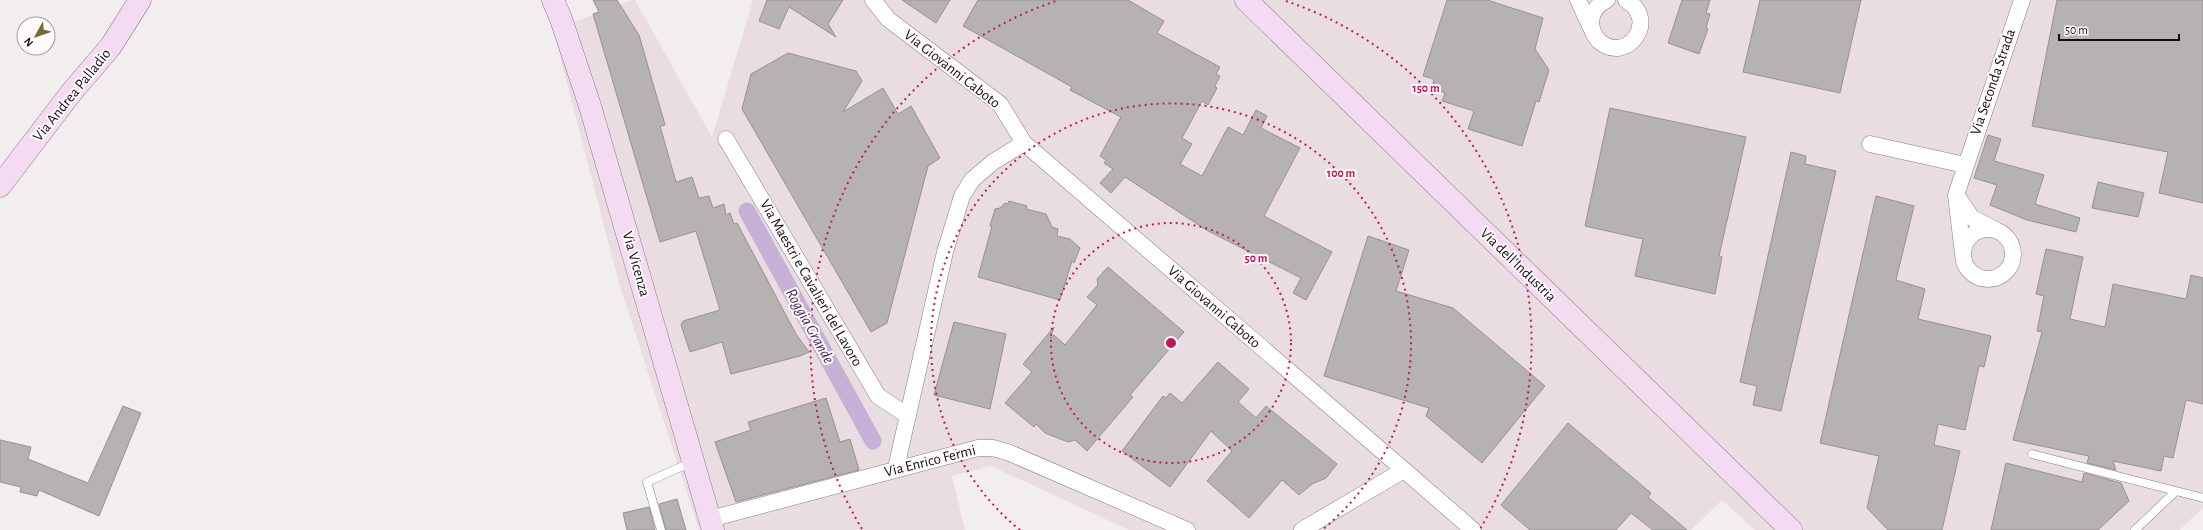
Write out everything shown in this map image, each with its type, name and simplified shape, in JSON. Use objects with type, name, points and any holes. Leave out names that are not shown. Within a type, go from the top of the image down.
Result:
[{"type":"street","name":"Via Andrea Palladio","points":[[0,186],[71,94],[111,46],[140,0]]},
{"type":"street","name":"Via Vicenza","points":[[553,0],[562,19],[590,106],[711,524]]},
{"type":"street","name":"Via Giovanni Caboto","points":[[873,0],[888,19],[1000,104],[1024,143],[1404,470]]},
{"type":"street","name":"Via dell'Industria","points":[[1246,0],[1791,530]]},
{"type":"street","points":[[1578,0],[1596,38],[1611,47],[1619,48],[1634,41],[1641,26],[1638,11],[1626,0]]},
{"type":"street","points":[[1592,31],[1592,14],[1597,7],[1607,0]]},
{"type":"street","name":"Via Seconda Strada","points":[[1956,195],[1972,218],[1998,231],[2010,242],[2012,257],[2006,272],[1991,279],[1974,275],[1964,262],[1956,195],[2022,0]]},
{"type":"street","name":"Via Maestri e Cavalieri del Lavoro","points":[[726,139],[878,396],[908,416]]},
{"type":"street","points":[[896,468],[945,252],[962,196],[972,180],[993,162],[1024,143]]},
{"type":"street","points":[[1870,144],[1965,165]]},
{"type":"street","points":[[1963,254],[1966,242],[1975,232],[1990,229],[1998,231]]},
{"type":"street","name":"Via Enrico Fermi","points":[[711,524],[896,468],[978,448],[993,448],[1010,453],[1188,530]]},
{"type":"street","points":[[1302,530],[1404,470],[1473,530]]},
{"type":"lane","points":[[2032,454],[2203,498]]},
{"type":"lane","points":[[661,530],[647,482],[693,461]]},
{"type":"lane","points":[[2135,530],[2176,491]]},
{"type":"shaded area","points":[[635,0],[712,137],[753,0],[2203,0],[2203,508],[2179,530],[1755,530],[1722,500],[1691,530],[1129,530],[991,466],[952,476],[965,530],[699,530],[619,283],[560,57],[556,29]]},
{"type":"building","points":[[593,0],[617,0],[639,35],[665,125],[660,126],[676,182],[692,177],[699,198],[709,196],[713,208],[724,204],[726,215],[730,213],[734,224],[737,223],[796,334],[809,352],[800,356],[731,374],[722,342],[690,352],[681,325],[683,321],[720,310],[696,231],[660,242],[593,14],[599,12]]},
{"type":"building","points":[[767,0],[843,0],[828,24],[836,37],[789,7],[779,29],[759,21]]},
{"type":"building","points":[[902,0],[950,0],[936,23]]},
{"type":"building","points":[[978,0],[1128,0],[1164,21],[1157,33],[1220,67],[1216,74],[1220,76],[1215,86],[1217,88],[1208,105],[1202,101],[1182,138],[1192,144],[1180,164],[1202,176],[1228,127],[1243,135],[1256,110],[1267,116],[1261,128],[1300,148],[1264,216],[1332,252],[1306,300],[1293,293],[1301,278],[1208,231],[1125,177],[1111,193],[1100,183],[1113,169],[1104,163],[1106,160],[1100,156],[1121,117],[1070,90],[1072,87],[963,26]]},
{"type":"building","points":[[1447,0],[1487,0],[1543,18],[1535,49],[1549,70],[1539,102],[1536,101],[1522,146],[1468,129],[1474,111],[1442,101],[1445,93],[1432,88],[1434,79],[1423,76]]},
{"type":"building","points":[[1682,0],[1710,0],[1706,13],[1710,14],[1706,28],[1708,29],[1699,54],[1668,43]]},
{"type":"building","points":[[1760,0],[1861,0],[1840,93],[1743,72]]},
{"type":"building","points":[[2057,0],[2203,0],[2203,203],[2159,193],[2168,152],[2032,126]]},
{"type":"building","points":[[788,53],[856,71],[862,81],[843,112],[883,88],[898,114],[911,106],[940,158],[928,166],[887,323],[871,332],[742,109],[751,74]]},
{"type":"building","points":[[1610,108],[1746,137],[1719,256],[1722,257],[1715,294],[1635,276],[1643,239],[1585,226]]},
{"type":"building","points":[[1988,135],[2001,139],[1994,161],[2044,175],[2035,204],[2080,218],[2076,232],[2027,220],[1990,205],[1997,185],[1974,178]]},
{"type":"building","points":[[1791,152],[1806,156],[1805,164],[1836,171],[1781,411],[1753,405],[1757,386],[1740,382]]},
{"type":"building","points":[[2098,182],[2144,193],[2138,217],[2092,208]]},
{"type":"building","points":[[1876,196],[1914,206],[1896,280],[1925,289],[1918,319],[1991,336],[1984,367],[1979,366],[1965,430],[1938,424],[1934,445],[1960,451],[1942,530],[1888,530],[1867,508],[1879,456],[1820,443]]},
{"type":"building","points":[[1009,201],[1027,206],[1026,209],[1046,214],[1052,227],[1058,229],[1057,236],[1070,239],[1080,248],[1074,263],[1072,261],[1060,300],[978,277],[992,226],[990,226],[995,209],[1000,208],[1005,203],[1008,204]]},
{"type":"building","points":[[1368,236],[1409,250],[1396,291],[1453,308],[1545,386],[1482,463],[1426,416],[1429,408],[1324,376]]},
{"type":"building","points":[[2046,249],[2083,257],[2070,319],[2105,327],[2113,284],[2186,299],[2191,275],[2203,278],[2203,404],[2186,400],[2173,458],[2164,456],[2161,471],[2113,461],[2116,470],[2087,463],[2089,456],[2013,440],[2042,332],[2037,331],[2044,296],[2036,294]]},
{"type":"building","points":[[1108,267],[1184,332],[1130,395],[1133,397],[1087,451],[1075,440],[1068,442],[1045,433],[1036,424],[1034,427],[1005,403],[1032,372],[1023,364],[1054,327],[1050,339],[1054,335],[1065,345],[1097,305],[1087,297],[1098,285],[1097,279]]},
{"type":"building","points":[[954,322],[1006,334],[990,409],[934,395]]},
{"type":"building","points":[[1218,362],[1249,389],[1238,402],[1256,418],[1266,406],[1337,464],[1326,478],[1312,484],[1299,495],[1282,480],[1249,518],[1207,481],[1232,451],[1211,431],[1170,487],[1122,451],[1163,396],[1166,398],[1170,393],[1182,403]]},
{"type":"building","points":[[826,398],[840,442],[850,439],[859,470],[736,502],[715,442],[751,430],[748,422]]},
{"type":"building","points":[[123,406],[141,413],[99,516],[39,490],[37,496],[20,492],[21,487],[0,482],[0,440],[31,447],[28,459],[88,483]]},
{"type":"building","points":[[1568,423],[1651,493],[1648,497],[1687,530],[1653,530],[1631,513],[1616,530],[1530,530],[1501,505]]},
{"type":"building","points":[[2006,463],[2082,482],[2084,473],[2121,483],[2129,501],[2098,530],[1991,530]]},
{"type":"building","points":[[677,499],[686,530],[666,530],[659,504]]},
{"type":"building","points":[[649,507],[655,530],[627,530],[623,513]]},
{"type":"waterway","name":"Roggia Grande","points":[[747,211],[873,441]]}]
